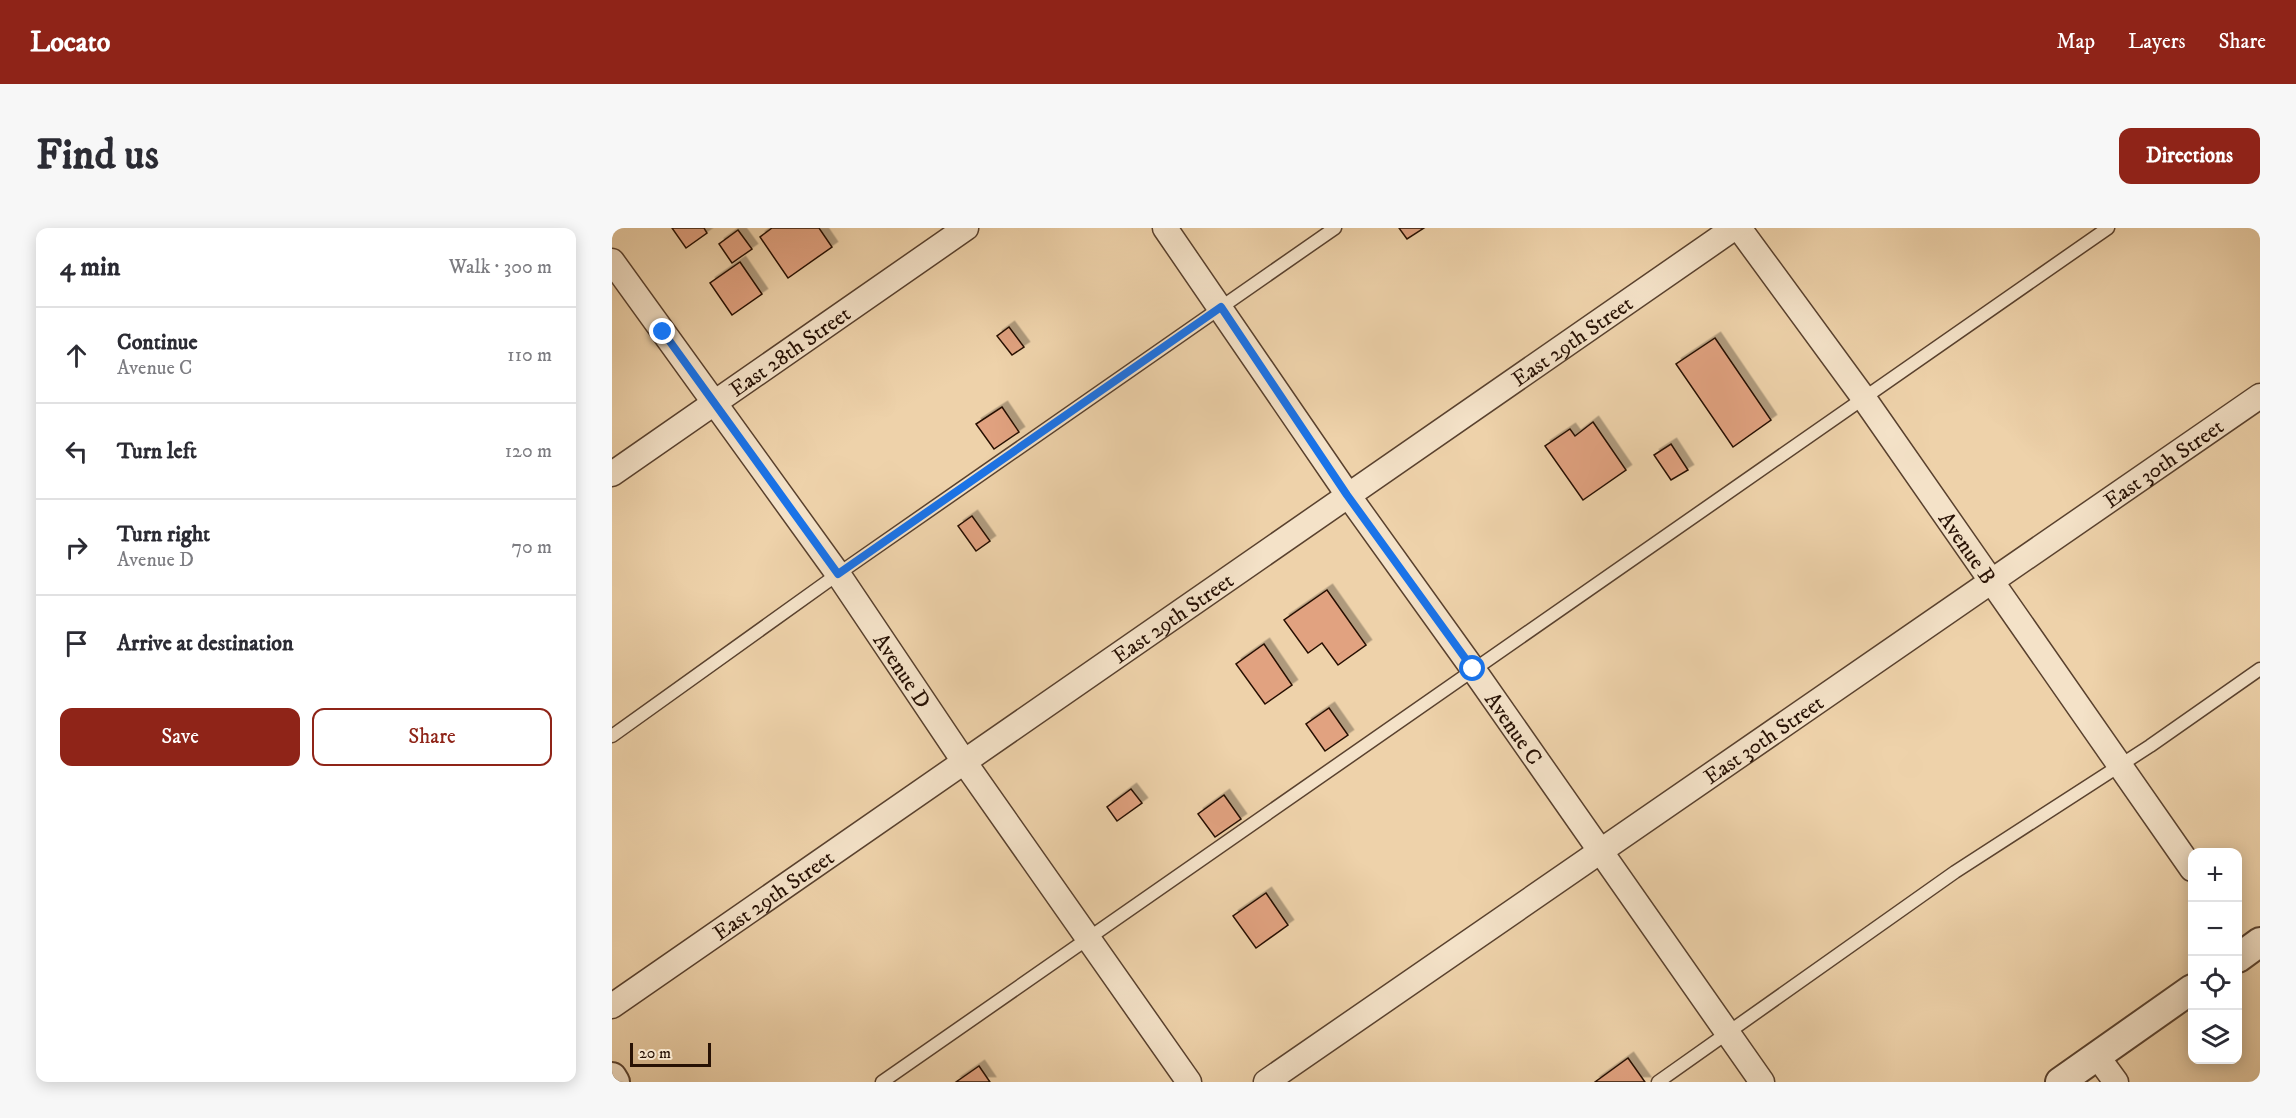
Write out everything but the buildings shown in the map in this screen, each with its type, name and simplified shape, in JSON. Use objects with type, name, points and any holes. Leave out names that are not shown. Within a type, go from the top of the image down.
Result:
[{"type":"street","name":"East 28th Street","points":[[612,474],[966,228]]},
{"type":"street","name":"Avenue C","points":[[1165,228],[1347,495],[1473,669],[1762,1082]]},
{"type":"street","name":"East 29th Street","points":[[612,1006],[1734,228]]},
{"type":"street","name":"Avenue B","points":[[1739,228],[1863,397],[2188,862]]},
{"type":"street","name":"Avenue D","points":[[612,261],[838,574],[965,763],[1189,1082]]},
{"type":"street","name":"East 30th Street","points":[[1266,1082],[2260,396]]},
{"type":"street","points":[[2060,1082],[2188,992]]},
{"type":"street","points":[[2097,1056],[2116,1082]]},
{"type":"street","points":[[612,1077],[615,1082]]},
{"type":"lane","points":[[612,736],[838,574],[1335,228]]},
{"type":"lane","points":[[882,1082],[2108,228]]},
{"type":"lane","points":[[1658,1082],[1955,872],[2120,765],[2260,669]]},
{"type":"route","points":[[663,332],[838,574],[1221,307],[1347,495],[1473,669]]}]
